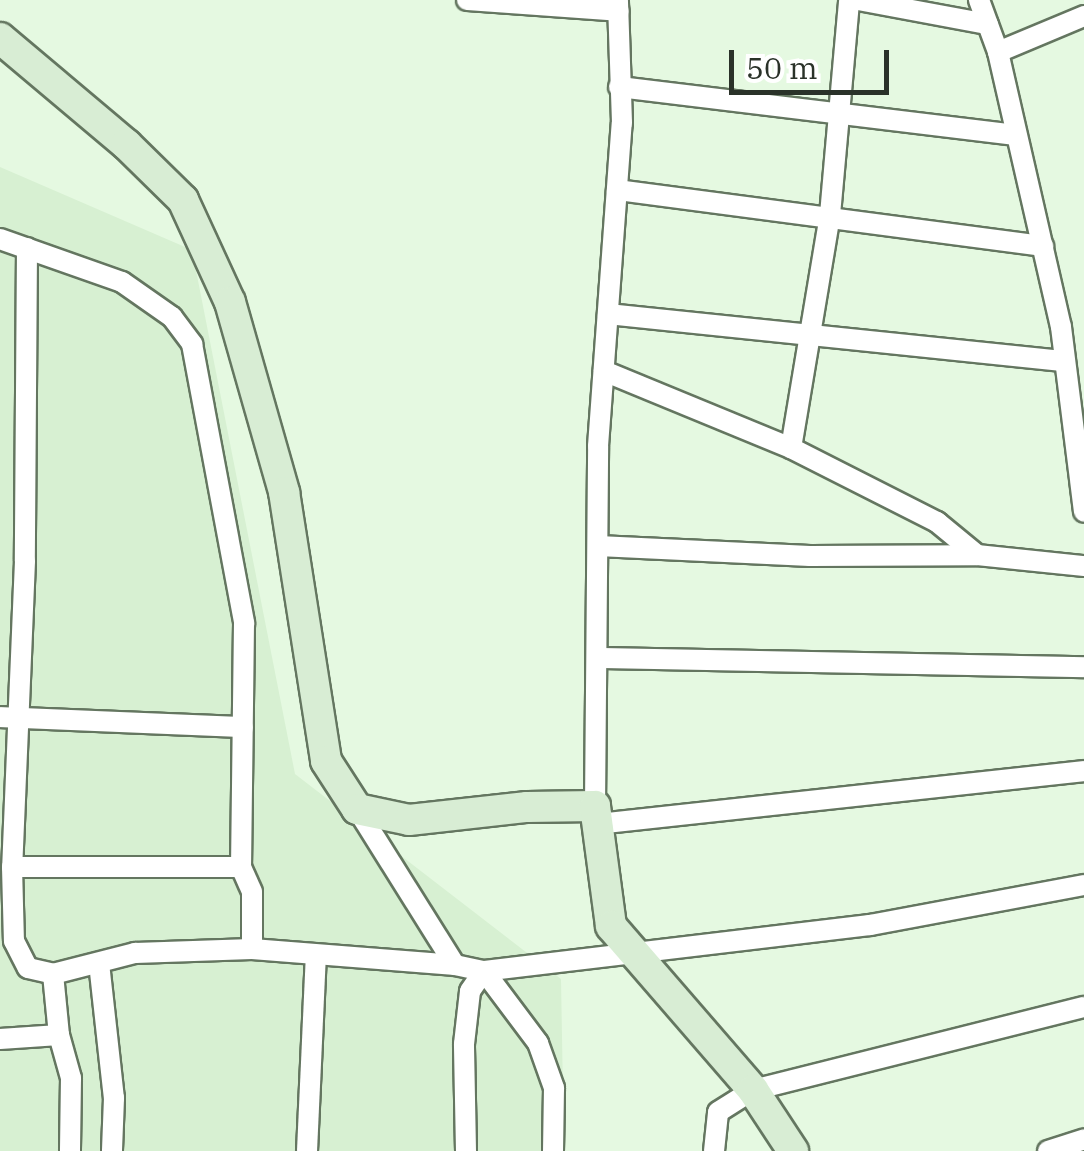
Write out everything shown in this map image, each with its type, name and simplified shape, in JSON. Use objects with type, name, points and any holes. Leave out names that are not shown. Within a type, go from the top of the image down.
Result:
[{"type":"street","points":[[467,0],[618,5],[622,123],[598,446],[596,815],[605,905],[610,926],[628,951],[753,1090],[793,1151]]},
{"type":"street","points":[[790,448],[830,215],[849,0]]},
{"type":"street","points":[[858,0],[988,24]]},
{"type":"street","points":[[980,0],[998,52],[1042,246],[1065,361],[1084,507]]},
{"type":"street","points":[[998,52],[1084,16]]},
{"type":"street","points":[[0,38],[126,144],[183,200],[230,302],[284,492],[326,760],[455,964]]},
{"type":"street","points":[[619,87],[1014,135]]},
{"type":"street","points":[[617,190],[830,215],[1042,246]]},
{"type":"street","points":[[0,240],[122,282],[172,317],[192,344],[244,623],[241,868],[252,892],[252,949]]},
{"type":"street","points":[[27,248],[25,561],[8,718],[14,942],[28,968],[53,974],[135,954],[252,949],[455,964],[484,971],[870,925],[1084,885]]},
{"type":"street","points":[[608,314],[1065,361]]},
{"type":"street","points":[[604,370],[790,448],[936,522],[977,555]]},
{"type":"street","points":[[598,546],[810,556],[977,555],[1084,566]]},
{"type":"street","points":[[599,658],[1084,667]]},
{"type":"street","points":[[8,718],[242,727]]},
{"type":"street","points":[[358,810],[409,820],[527,807],[596,815],[1084,772]]},
{"type":"street","points":[[12,867],[241,868]]},
{"type":"street","points":[[307,1151],[316,955]]},
{"type":"street","points":[[99,963],[114,1098],[112,1151]]},
{"type":"street","points":[[466,1151],[464,1044],[470,991],[484,971]]},
{"type":"street","points":[[484,971],[538,1043],[554,1088],[553,1151]]},
{"type":"street","points":[[53,974],[60,1035],[71,1078],[70,1151]]},
{"type":"street","points":[[714,1151],[718,1112],[753,1090],[1084,1006]]},
{"type":"street","points":[[0,1039],[60,1035]]},
{"type":"street","points":[[1048,1151],[1084,1140]]},
{"type":"shaded area","points":[[0,167],[192,250],[295,774],[561,979],[564,1151],[0,1151]]}]
